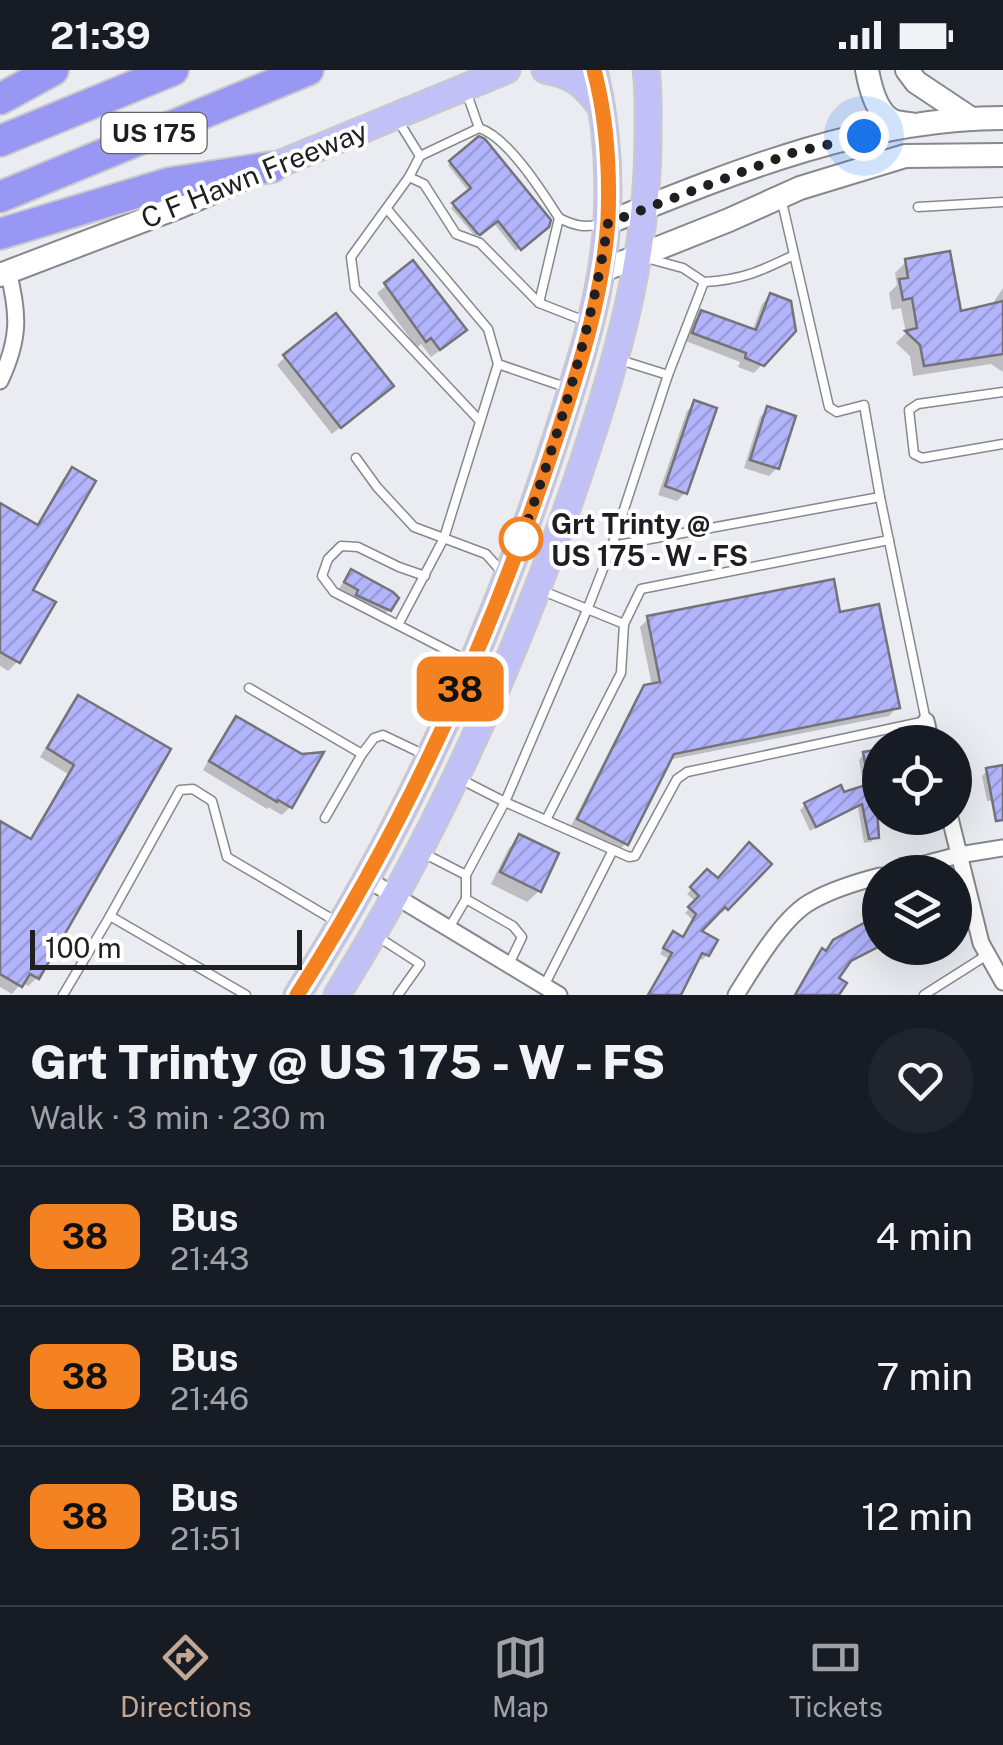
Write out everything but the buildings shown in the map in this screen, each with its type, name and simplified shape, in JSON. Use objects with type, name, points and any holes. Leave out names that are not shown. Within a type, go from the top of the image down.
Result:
[{"type":"highway","points":[[0,99],[53,70]]},
{"type":"highway","name":"US 175","points":[[0,141],[173,70]]},
{"type":"highway","name":"US 175","points":[[0,196],[308,70]]},
{"type":"highway","points":[[0,234],[169,183],[272,166]]},
{"type":"main road","name":"C F Hawn Freeway","points":[[4,273],[181,206],[507,70]]},
{"type":"main road","points":[[545,70],[585,86],[603,110]]},
{"type":"main road","points":[[297,995],[367,880],[430,757],[508,578],[572,390],[590,322],[608,223],[608,162],[594,70]]},
{"type":"main road","points":[[866,70],[884,114],[894,122],[912,124]]},
{"type":"main road","points":[[907,70],[916,82],[970,118]]},
{"type":"main road","points":[[337,995],[397,896],[458,778],[538,590],[570,500],[616,358],[640,256],[652,76]]},
{"type":"main road","points":[[608,223],[792,153],[912,124],[1003,118]]},
{"type":"main road","points":[[912,124],[920,140],[948,154]]},
{"type":"main road","points":[[600,270],[800,188],[906,156],[1003,155]]},
{"type":"main road","points":[[508,578],[538,590]]},
{"type":"street","points":[[0,381],[16,334],[17,306],[4,273]]},
{"type":"street","points":[[926,721],[927,725]]},
{"type":"street","points":[[955,835],[960,855],[1003,848]]},
{"type":"street","points":[[367,880],[559,995]]},
{"type":"street","points":[[736,995],[780,930],[808,902],[862,881]]},
{"type":"street","points":[[972,905],[981,943],[1003,982]]},
{"type":"lane","points":[[464,88],[479,128],[498,137],[559,218],[576,227],[608,223]]},
{"type":"lane","points":[[396,116],[420,156]]},
{"type":"lane","points":[[479,128],[420,156],[410,177],[351,257],[355,288],[480,420]]},
{"type":"lane","points":[[410,177],[424,184],[456,234],[480,243],[539,303],[590,322]]},
{"type":"lane","points":[[458,778],[629,857],[635,856],[676,778],[687,772],[926,721],[864,405],[836,412],[828,407],[781,197]]},
{"type":"lane","points":[[918,207],[1003,202]]},
{"type":"lane","points":[[388,208],[488,329],[498,364],[444,538],[398,625]]},
{"type":"lane","points":[[539,303],[559,218]]},
{"type":"lane","points":[[640,256],[683,268],[704,282],[756,274],[794,256]]},
{"type":"lane","points":[[449,928],[466,899],[466,875],[506,802],[588,610],[704,282]]},
{"type":"lane","points":[[616,358],[668,375]]},
{"type":"lane","points":[[498,364],[572,390]]},
{"type":"lane","points":[[1003,392],[918,404],[909,410],[914,454],[922,458],[1003,444]]},
{"type":"lane","points":[[356,458],[376,487],[414,526],[486,554],[508,578]]},
{"type":"lane","points":[[612,546],[880,496]]},
{"type":"lane","points":[[546,820],[621,674],[624,624],[641,589],[889,540]]},
{"type":"lane","points":[[425,576],[358,546],[341,546],[328,559],[322,576],[334,592],[472,662]]},
{"type":"lane","points":[[538,590],[624,624]]},
{"type":"lane","points":[[249,688],[362,754]]},
{"type":"lane","points":[[325,818],[374,738],[383,734],[430,757]]},
{"type":"lane","points":[[63,995],[180,790],[193,789],[212,801],[228,857],[341,924]]},
{"type":"lane","points":[[544,986],[613,850]]},
{"type":"lane","points":[[420,852],[466,875]]},
{"type":"lane","points":[[466,899],[513,926],[522,937],[509,964]]},
{"type":"lane","points":[[110,916],[246,995]]},
{"type":"lane","points":[[374,934],[420,964],[398,995]]},
{"type":"lane","points":[[924,995],[987,955]]},
{"type":"bus line","name":"38","points":[[297,995],[367,880],[437,742],[508,578],[562,421],[594,303],[608,223],[608,162],[594,70]]},
{"type":"place","name":"Grt Trinty @ US 175 - W - FS","points":[[521,539]]},
{"type":"route","points":[[521,539],[519,546],[581,356],[608,223],[792,153],[864,136]]}]
